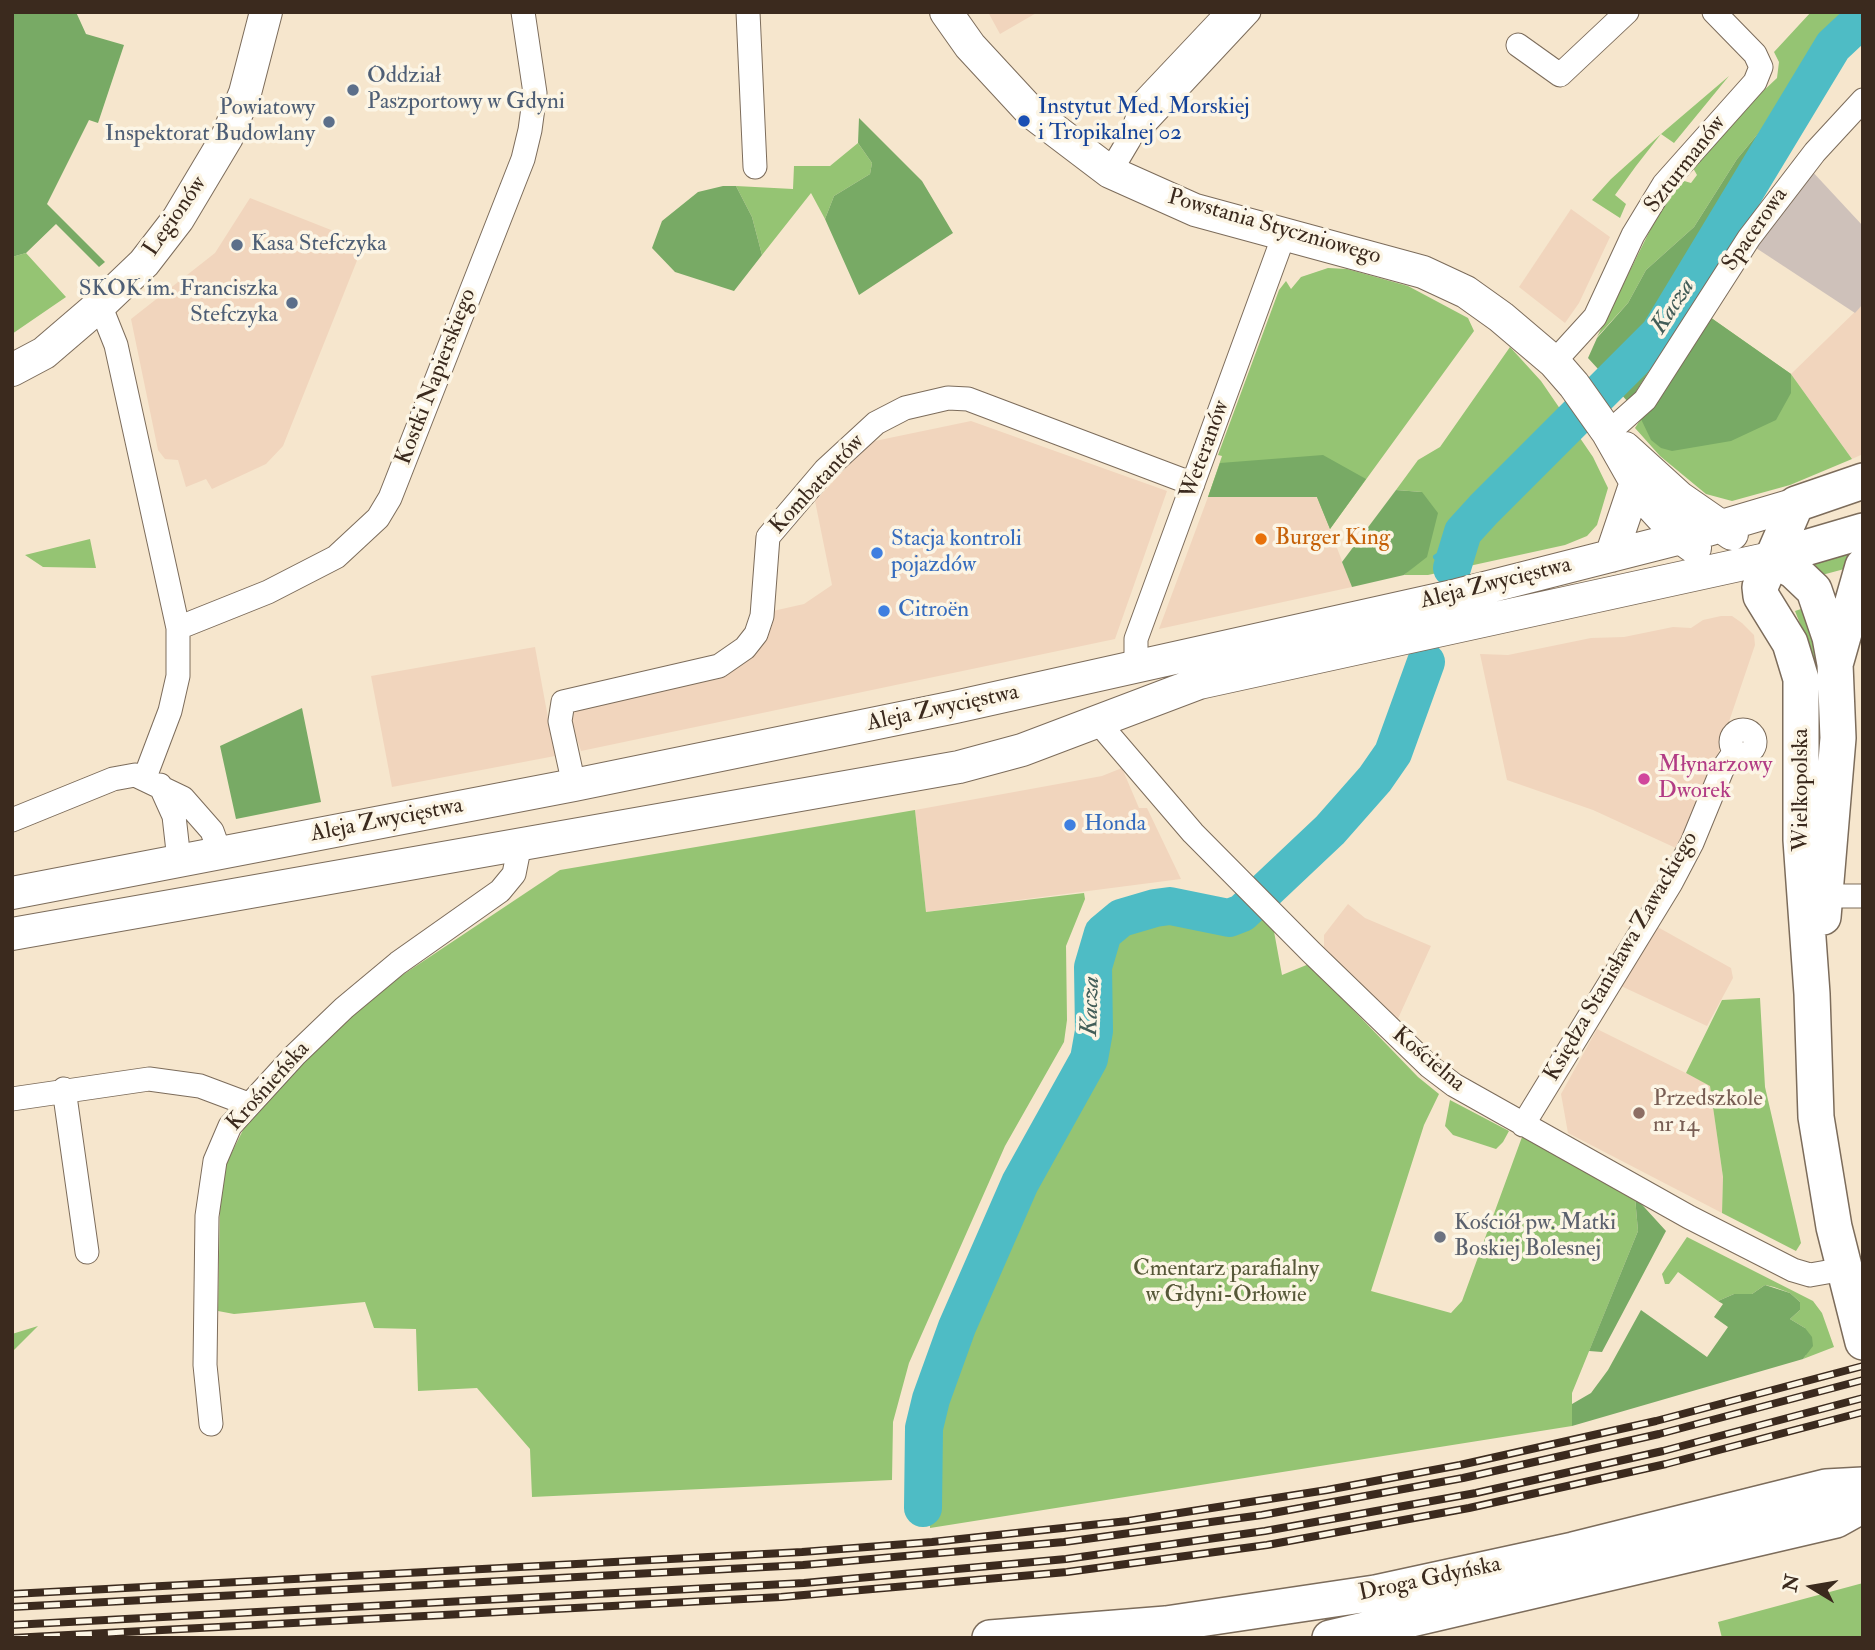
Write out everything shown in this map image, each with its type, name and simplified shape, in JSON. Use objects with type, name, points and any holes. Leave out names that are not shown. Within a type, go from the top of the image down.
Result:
[{"type":"main road","name":"Legionów","points":[[12,370],[44,353],[144,263],[208,172],[245,93],[266,12]]},
{"type":"main road","name":"Powstania Styczniowego","points":[[946,12],[970,46],[1031,113],[1110,172],[1195,210],[1387,260],[1466,292],[1521,332],[1564,374],[1606,430],[1635,485],[1681,538],[1725,569]]},
{"type":"main road","name":"Powstania Styczniowego","points":[[1606,430],[1680,498],[1770,558]]},
{"type":"main road","name":"Aleja Zwycięstwa","points":[[12,893],[574,785],[955,707],[1457,595],[1681,538],[1863,481]]},
{"type":"main road","points":[[1611,556],[1635,485]]},
{"type":"main road","points":[[1762,596],[1760,587],[1770,558],[1796,503]]},
{"type":"main road","points":[[1720,527],[1725,534],[1725,569]]},
{"type":"main road","name":"Aleja Zwycięstwa","points":[[12,934],[959,767],[1022,750],[1199,682],[1725,569],[1863,531]]},
{"type":"main road","name":"Wielkopolska","points":[[1770,558],[1794,571],[1814,590],[1830,636],[1835,664],[1838,738],[1826,895],[1812,994]]},
{"type":"main road","name":"Wielkopolska","points":[[1835,664],[1863,566]]},
{"type":"main road","name":"Wielkopolska","points":[[1725,569],[1762,596],[1790,643],[1801,679],[1801,840],[1812,994],[1816,1118],[1822,1167],[1863,1342]]},
{"type":"main road","points":[[574,785],[584,833]]},
{"type":"main road","name":"Droga Gdyńska","points":[[990,1638],[1166,1624],[1375,1593],[1573,1550],[1826,1487],[1863,1485]]},
{"type":"main road","name":"Droga Gdyńska","points":[[1330,1638],[1836,1520],[1863,1505]]},
{"type":"street","name":"Kostki Napierskiego","points":[[178,628],[268,592],[336,557],[377,518],[390,498],[525,149],[535,93],[523,12]]},
{"type":"street","points":[[748,12],[755,167]]},
{"type":"street","points":[[1110,172],[1129,140],[1144,100],[1228,12]]},
{"type":"street","points":[[1129,140],[1249,12]]},
{"type":"street","points":[[1518,44],[1560,75],[1626,12]]},
{"type":"street","name":"Szturmanów","points":[[1564,374],[1595,317],[1633,235],[1664,184],[1755,82],[1761,67],[1755,54],[1714,12]]},
{"type":"street","name":"Spacerowa","points":[[1606,430],[1645,400],[1756,229],[1815,152],[1863,100]]},
{"type":"street","name":"Weteranów","points":[[1136,666],[1136,639],[1284,235]]},
{"type":"street","points":[[100,305],[116,345],[178,628],[178,676],[153,781],[174,816],[179,860]]},
{"type":"street","name":"Kombatantów","points":[[574,785],[560,720],[563,702],[575,697],[676,678],[719,666],[745,649],[756,634],[762,616],[768,537],[825,470],[876,423],[923,401],[968,399],[1194,484]]},
{"type":"street","name":"Kościelna","points":[[1097,721],[1170,807],[1249,889],[1429,1066],[1454,1085],[1689,1217],[1793,1270],[1810,1275],[1844,1269]]},
{"type":"street","name":"Księdza Stanisława Zawackiego","points":[[1523,1125],[1671,883],[1692,843],[1722,770],[1735,751]]},
{"type":"street","points":[[12,820],[124,775],[153,781],[183,798],[212,831],[220,853]]},
{"type":"street","name":"Krośnieńska","points":[[211,1424],[205,1366],[206,1216],[215,1161],[230,1126],[248,1104],[344,1008],[398,963],[500,891],[514,874],[520,844]]},
{"type":"street","points":[[1826,895],[1863,895]]},
{"type":"street","points":[[12,1098],[149,1079],[178,1081],[211,1089],[248,1104]]},
{"type":"street","points":[[64,1089],[87,1252]]},
{"type":"shaded area","points":[[988,12],[1038,12],[1000,34]]},
{"type":"shaded area","points":[[1810,169],[1863,226],[1863,304],[1855,313],[1753,246]]},
{"type":"shaded area","points":[[250,198],[364,243],[283,446],[266,464],[212,489],[206,479],[186,487],[178,460],[165,459],[158,450],[131,319],[215,253]]},
{"type":"shaded area","points":[[1571,209],[1610,237],[1579,303],[1565,323],[1519,287]]},
{"type":"shaded area","points":[[1863,304],[1863,454],[1852,459],[1791,374]]},
{"type":"shaded area","points":[[971,421],[1167,491],[1115,639],[581,751],[572,724],[574,713],[580,707],[718,679],[748,659],[773,611],[804,604],[832,585],[815,501],[870,442]]},
{"type":"shaded area","points":[[1317,496],[1352,587],[1159,629],[1208,497]]},
{"type":"shaded area","points":[[1732,616],[1742,623],[1754,635],[1755,645],[1717,757],[1678,849],[1593,810],[1507,780],[1480,654],[1508,655],[1591,638],[1624,637],[1673,627],[1691,628],[1703,620]]},
{"type":"shaded area","points":[[535,647],[555,756],[392,787],[371,676]]},
{"type":"shaded area","points":[[1122,768],[1139,808],[1147,808],[1181,879],[926,912],[915,810],[1102,776]]},
{"type":"shaded area","points":[[1348,904],[1365,918],[1431,946],[1396,1023],[1324,948],[1324,935]]},
{"type":"shaded area","points":[[1654,925],[1731,968],[1733,978],[1707,1026],[1621,986]]},
{"type":"shaded area","name":"Przedszkole nr 14","points":[[1597,1029],[1710,1085],[1723,1177],[1722,1213],[1568,1133],[1561,1094]]},
{"type":"green space","points":[[12,12],[76,12],[86,34],[124,45],[98,123],[89,120],[47,204],[105,262],[99,267],[56,224],[26,253],[12,257]]},
{"type":"green space","points":[[1811,12],[1851,12],[1798,80],[1786,114],[1766,124],[1737,159],[1694,227],[1646,270],[1628,303],[1597,337],[1661,208],[1681,180],[1691,183],[1697,175],[1693,168],[1740,113],[1777,78],[1779,62],[1774,52]]},
{"type":"green space","points":[[1729,76],[1674,143],[1661,134]]},
{"type":"green space","points":[[1786,114],[1794,123],[1787,146],[1737,215],[1685,313],[1629,403],[1588,358],[1597,338],[1628,303],[1646,270],[1694,227],[1737,159],[1766,124]]},
{"type":"green space","points":[[859,118],[922,181],[953,233],[859,295],[825,219],[834,196],[870,174],[872,163],[858,143]]},
{"type":"green space","points":[[1661,134],[1615,195],[1626,204],[1620,218],[1592,200],[1611,179]]},
{"type":"green space","points":[[858,143],[872,163],[870,174],[834,196],[825,219],[811,193],[762,255],[752,217],[736,186],[793,189],[794,166],[830,166]]},
{"type":"green space","points":[[736,186],[752,217],[762,255],[734,291],[675,272],[652,248],[662,221],[698,192]]},
{"type":"green space","points":[[26,253],[66,297],[12,334],[12,257]]},
{"type":"green space","points":[[1328,268],[1347,269],[1408,286],[1468,318],[1474,331],[1330,529],[1317,497],[1208,497],[1222,456],[1218,455],[1279,290],[1286,281],[1291,289],[1301,277]]},
{"type":"green space","points":[[1707,315],[1791,374],[1852,459],[1790,485],[1732,501],[1706,494],[1660,456],[1635,428]]},
{"type":"green space","points":[[1707,315],[1791,374],[1791,393],[1776,420],[1731,441],[1672,451],[1661,448],[1651,440],[1641,419]]},
{"type":"green space","points":[[1510,347],[1541,381],[1593,457],[1608,488],[1597,525],[1587,536],[1565,545],[1428,575],[1404,575],[1414,566],[1422,492],[1396,490],[1418,460],[1440,447]]},
{"type":"green space","points":[[1323,455],[1366,479],[1330,529],[1317,497],[1208,497],[1220,463]]},
{"type":"green space","points":[[1396,490],[1422,492],[1438,513],[1427,557],[1404,575],[1352,587],[1342,562]]},
{"type":"green space","points":[[90,539],[96,568],[43,567],[25,555]]},
{"type":"green space","points":[[1856,549],[1848,568],[1822,575],[1815,565],[1816,562]]},
{"type":"green space","points":[[1807,607],[1818,649],[1821,722],[1817,839],[1815,674],[1812,654],[1795,611]]},
{"type":"green space","points":[[302,708],[321,802],[236,819],[220,746]]},
{"type":"green space","points":[[915,810],[926,912],[1084,893],[1085,899],[1066,946],[1067,1020],[1064,1042],[1005,1146],[909,1363],[893,1422],[892,1480],[532,1497],[530,1449],[477,1388],[418,1391],[416,1329],[374,1328],[365,1302],[234,1314],[218,1311],[220,1203],[225,1166],[246,1124],[329,1034],[380,990],[560,870]]},
{"type":"green space","name":"Cmentarz parafialny w Gdyni-Orłowie","points":[[1255,909],[1273,926],[1282,975],[1309,964],[1418,1077],[1439,1094],[1424,1125],[1371,1291],[1451,1313],[1462,1301],[1522,1137],[1635,1197],[1638,1231],[1572,1393],[1572,1426],[930,1528],[928,1420],[1031,1183],[1093,1062],[1101,1037],[1106,937],[1134,918],[1171,910],[1224,925],[1240,923]]},
{"type":"green space","points":[[1760,998],[1765,1087],[1801,1243],[1796,1251],[1722,1213],[1723,1177],[1710,1086],[1686,1073],[1722,1000]]},
{"type":"green space","points":[[1450,1100],[1509,1131],[1503,1142],[1496,1149],[1453,1135],[1445,1126]]},
{"type":"green space","points":[[1635,1197],[1666,1231],[1602,1352],[1589,1351],[1638,1231]]},
{"type":"green space","points":[[1687,1237],[1813,1301],[1822,1313],[1834,1347],[1803,1359],[1806,1355],[1805,1328],[1790,1319],[1800,1310],[1800,1302],[1790,1293],[1774,1287],[1765,1285],[1752,1294],[1734,1294],[1718,1301],[1678,1272],[1669,1284],[1665,1284],[1662,1274]]},
{"type":"green space","points":[[1765,1285],[1790,1293],[1800,1302],[1800,1310],[1790,1319],[1805,1328],[1812,1337],[1813,1346],[1803,1359],[1572,1426],[1572,1404],[1591,1393],[1608,1370],[1641,1310],[1707,1357],[1728,1327],[1714,1317],[1723,1304],[1718,1301],[1734,1294],[1752,1294]]},
{"type":"green space","points":[[38,1326],[12,1352],[12,1334]]},
{"type":"green space","points":[[1863,1583],[1863,1638],[1722,1638],[1718,1622]]},
{"type":"waterway","name":"Kacza","points":[[1452,568],[1463,532],[1659,334],[1833,46],[1863,18]]},
{"type":"waterway","points":[[1436,557],[1460,543]]},
{"type":"waterway","name":"Kacza","points":[[923,1508],[924,1428],[931,1399],[957,1327],[1020,1183],[1089,1059],[1094,1031],[1093,967],[1103,933],[1121,918],[1155,908],[1170,906],[1229,918],[1242,913],[1330,830],[1375,779],[1393,753],[1426,662]]},
{"type":"railway","points":[[12,1594],[802,1552],[932,1542],[1128,1521],[1327,1490],[1460,1465],[1656,1421],[1863,1366]]},
{"type":"railway","points":[[12,1607],[803,1565],[1064,1542],[1262,1515],[1463,1478],[1659,1434],[1863,1380]]},
{"type":"railway","points":[[12,1625],[804,1583],[1066,1559],[1265,1531],[1476,1493],[1663,1451],[1863,1398]]},
{"type":"railway","points":[[12,1638],[781,1597],[1067,1572],[1267,1545],[1469,1508],[1666,1464],[1863,1412]]},
{"type":"place","name":"Oddział Paszportowy w Gdyni","points":[[353,90]]},
{"type":"place","name":"Instytut Med. Morskiej i Tropikalnej 02","points":[[1024,121]]},
{"type":"place","name":"Powiatowy Inspektorat Budowlany","points":[[329,122]]},
{"type":"place","name":"Kasa Stefczyka","points":[[237,245]]},
{"type":"place","name":"SKOK im. Franciszka Stefczyka","points":[[292,303]]},
{"type":"place","name":"Burger King","points":[[1261,539]]},
{"type":"place","name":"Stacja kontroli pojazdów","points":[[877,553]]},
{"type":"place","name":"Citroën","points":[[884,611]]},
{"type":"place","name":"Młynarzowy Dworek","points":[[1644,779]]},
{"type":"place","name":"Honda","points":[[1070,825]]},
{"type":"place","name":"Przedszkole nr 14","points":[[1639,1113]]},
{"type":"place","name":"Kościół pw. Matki Boskiej Bolesnej","points":[[1440,1237]]}]
